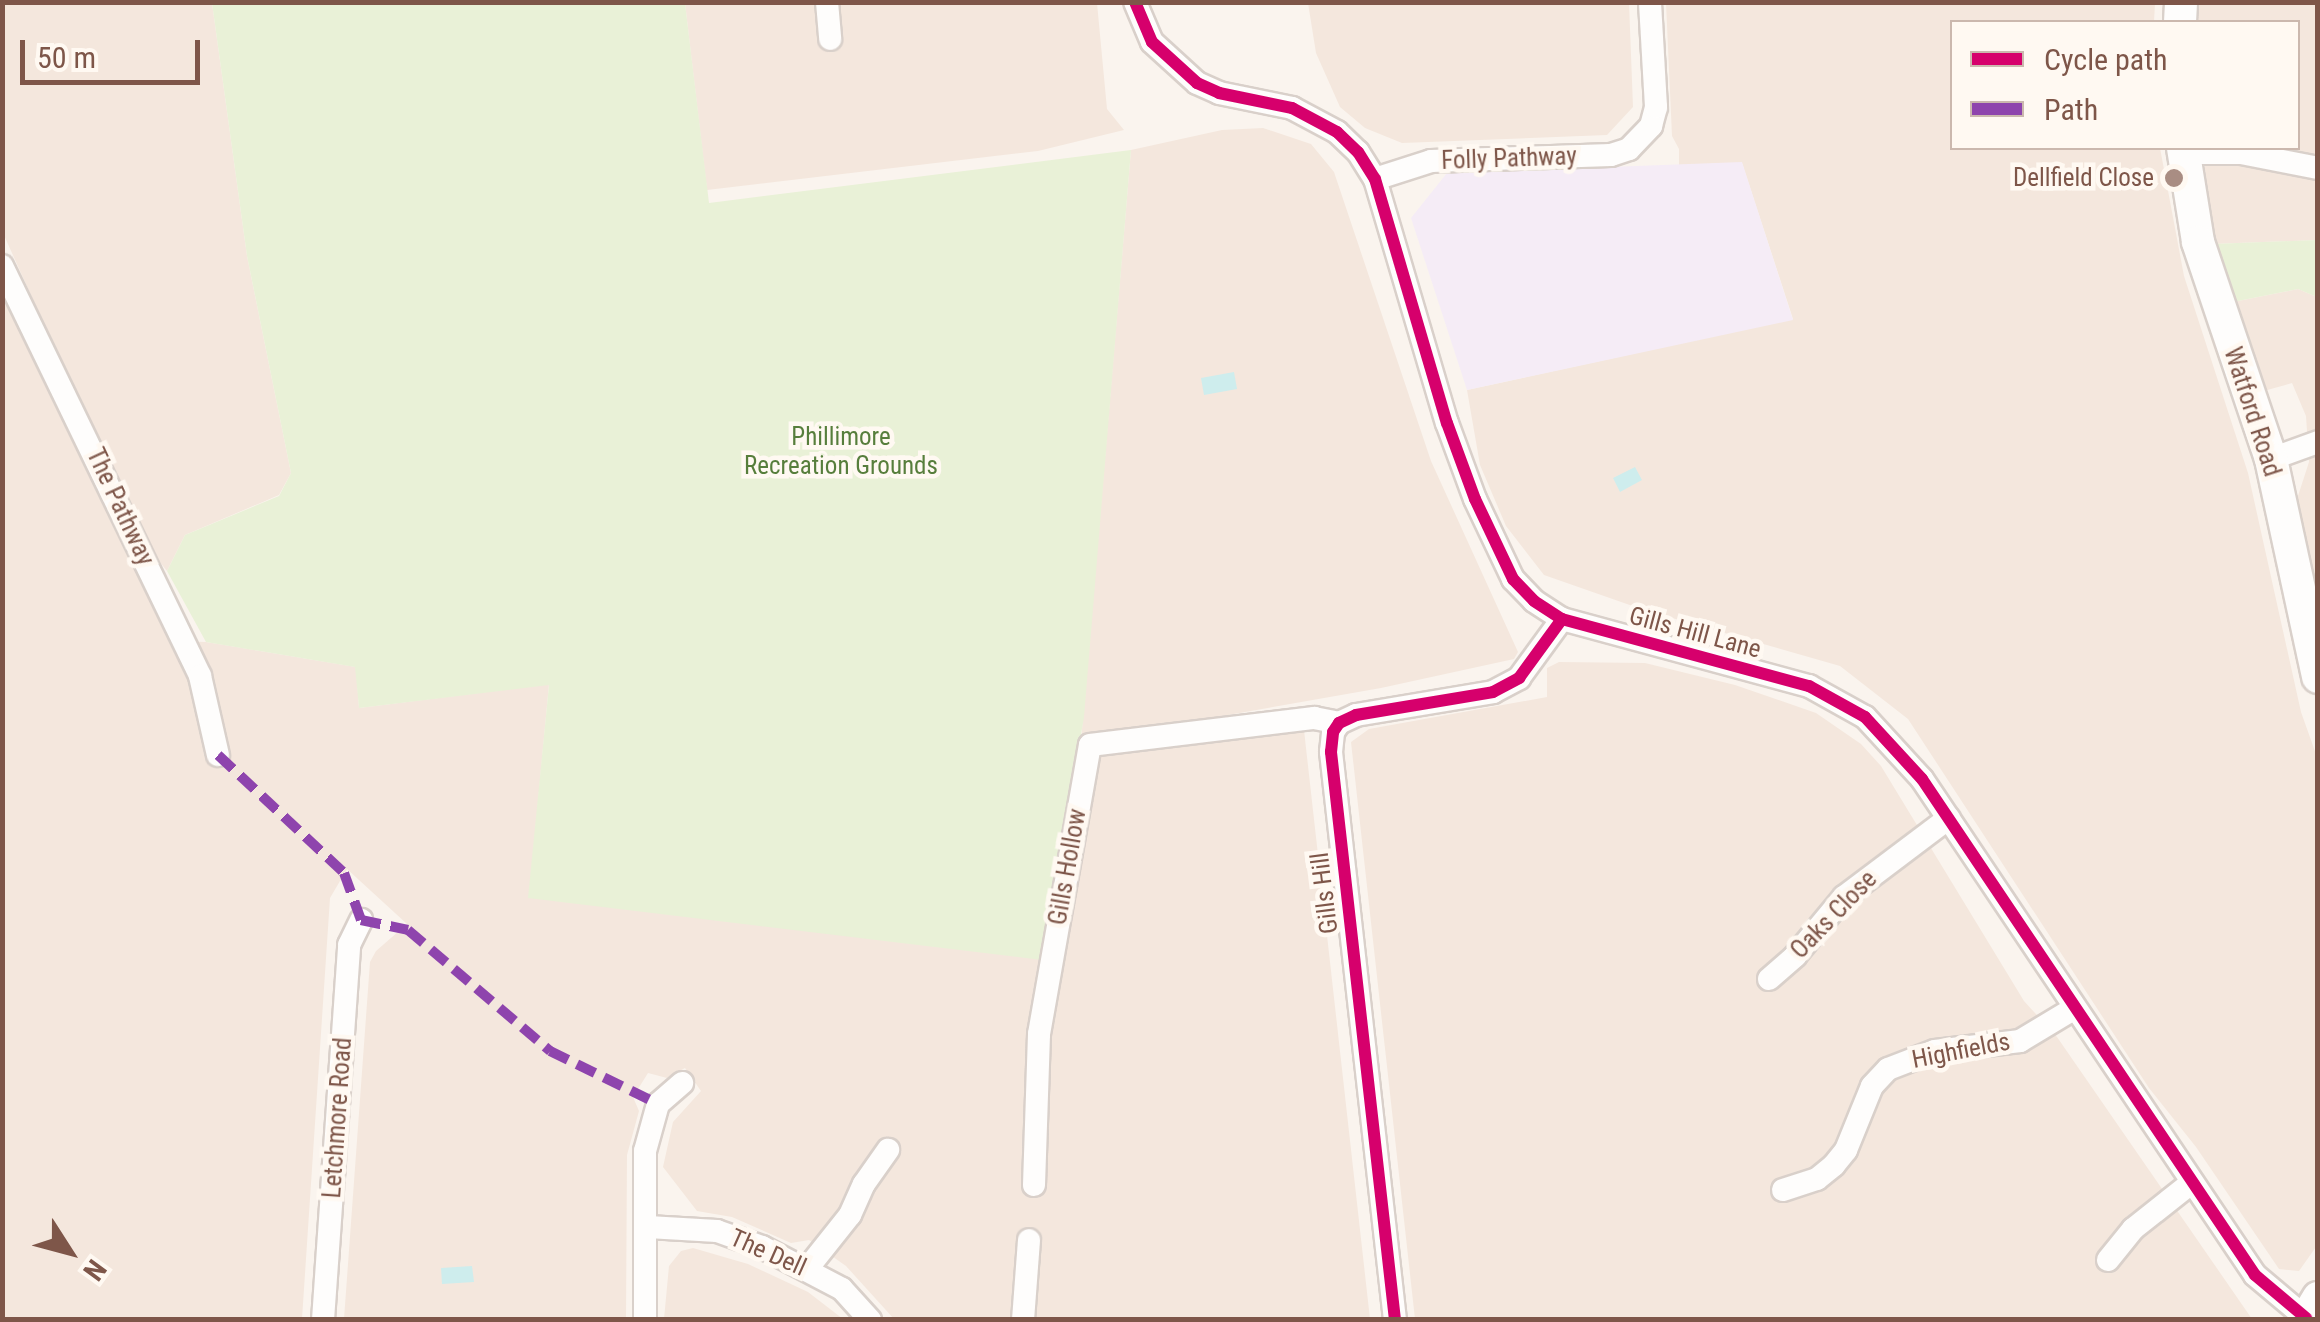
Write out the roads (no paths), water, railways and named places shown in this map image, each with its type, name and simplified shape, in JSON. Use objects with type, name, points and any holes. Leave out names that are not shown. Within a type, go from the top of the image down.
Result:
[{"type":"main road","name":"Watford Road","points":[[2183,150],[2198,242],[2270,460],[2318,677]]},
{"type":"street","points":[[827,2],[830,39]]},
{"type":"street","name":"Gills Hill Lane","points":[[1135,2],[1152,42],[1196,83],[1314,117],[1358,152],[1374,179],[1422,346],[1475,499],[1514,579],[1534,601],[1562,619],[1809,686],[1865,717],[1898,748],[1948,818],[2254,1275],[2309,1312]]},
{"type":"street","name":"Folly Pathway","points":[[1374,179],[1431,161],[1611,155],[1629,149],[1651,126],[1656,107],[1650,2]]},
{"type":"street","points":[[2183,150],[2241,152],[2318,168]]},
{"type":"street","name":"The Pathway","points":[[2,266],[200,676],[218,755]]},
{"type":"street","points":[[2270,460],[2318,442]]},
{"type":"street","points":[[1339,723],[1356,716],[1493,692],[1519,678],[1562,619]]},
{"type":"street","name":"Gills Hollow","points":[[1034,1185],[1039,1034],[1090,746],[1314,718],[1339,723]]},
{"type":"street","name":"Gills Hill","points":[[1339,723],[1330,752],[1396,1320]]},
{"type":"street","name":"Oaks Close","points":[[1769,980],[1795,956],[1844,897],[1948,818]]},
{"type":"street","name":"Letchmore Road","points":[[323,1320],[349,945],[361,920]]},
{"type":"street","name":"Highfields","points":[[1783,1190],[1816,1179],[1834,1165],[1846,1150],[1872,1086],[1888,1068],[1935,1051],[2020,1040],[2075,1008]]},
{"type":"street","points":[[645,1320],[645,1151],[658,1104],[682,1083]]},
{"type":"street","points":[[807,1268],[850,1216],[864,1184],[888,1150]]},
{"type":"street","points":[[2108,1260],[2133,1229],[2192,1183]]},
{"type":"street","name":"The Dell","points":[[648,1228],[717,1231],[807,1268],[842,1290],[870,1320]]},
{"type":"street","points":[[1023,1320],[1030,1240]]},
{"type":"water","points":[[1234,372],[1237,389],[1204,395],[1201,378]]},
{"type":"water","points":[[1635,467],[1642,480],[1620,492],[1613,478]]},
{"type":"water","points":[[472,1266],[474,1282],[442,1284],[441,1268]]},
{"type":"place","name":"Dellfield Close","points":[[2174,178]]},
{"type":"park label","name":"Phillimore Recreation Grounds","points":[[841,452]]}]
